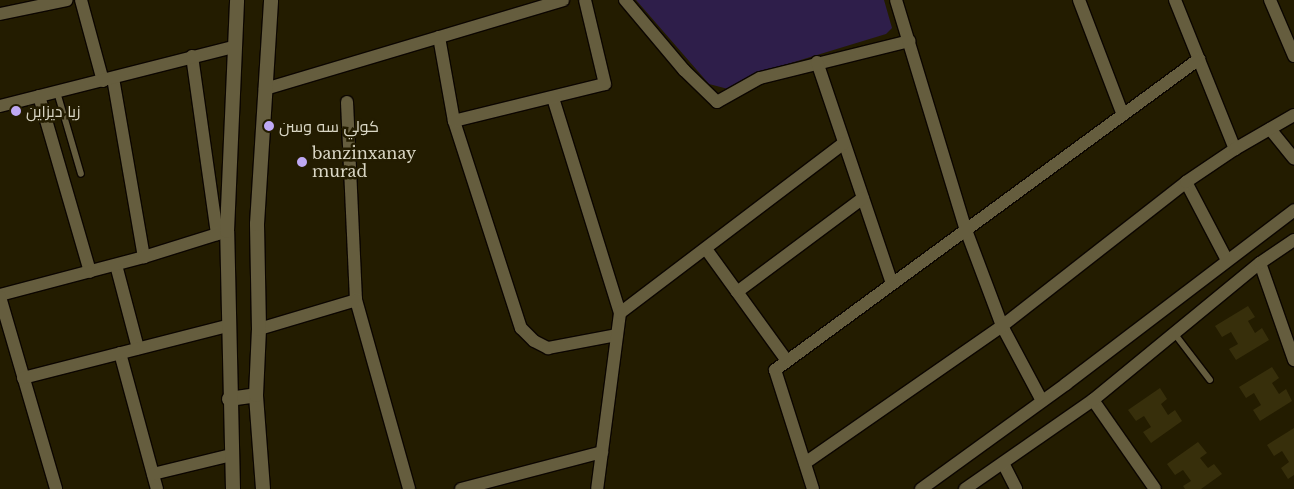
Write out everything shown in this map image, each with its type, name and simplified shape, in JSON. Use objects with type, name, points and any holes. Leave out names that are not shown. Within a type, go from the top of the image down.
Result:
[{"type":"street","points":[[5,9],[67,0]]},
{"type":"street","points":[[81,0],[108,80],[144,257]]},
{"type":"street","points":[[222,232],[237,0]]},
{"type":"street","points":[[262,489],[256,395],[259,329],[257,224],[270,0]]},
{"type":"street","points":[[264,89],[563,0]]},
{"type":"street","points":[[454,121],[605,84],[585,0]]},
{"type":"street","points":[[625,0],[684,70],[717,102],[760,78],[817,62],[909,41]]},
{"type":"street","points":[[896,0],[966,230],[1002,326],[1042,401]]},
{"type":"street","points":[[1079,0],[1123,115]]},
{"type":"street","points":[[1175,0],[1235,149]]},
{"type":"street","points":[[1270,0],[1294,56]]},
{"type":"street","points":[[439,37],[454,121],[521,328],[534,341],[548,348],[617,334]]},
{"type":"street","points":[[0,106],[108,80],[192,56],[234,47]]},
{"type":"street","points":[[192,56],[222,232],[232,489]]},
{"type":"street","points":[[813,489],[775,370],[1199,59]]},
{"type":"street","points":[[817,62],[892,284]]},
{"type":"street","points":[[39,96],[90,272]]},
{"type":"street","points":[[553,98],[620,313],[597,489]]},
{"type":"street","points":[[347,102],[356,300],[409,489]]},
{"type":"street","points":[[805,463],[1002,326],[1186,182],[1235,149],[1294,116]]},
{"type":"street","points":[[1270,129],[1294,159]]},
{"type":"street","points":[[620,313],[844,143]]},
{"type":"street","points":[[1186,182],[1227,260]]},
{"type":"street","points":[[737,292],[863,198]]},
{"type":"street","points":[[921,489],[1042,401],[1294,210]]},
{"type":"street","points":[[56,489],[24,378],[5,332],[0,296],[144,257],[222,232]]},
{"type":"street","points":[[964,489],[1093,400],[1260,263],[1294,240]]},
{"type":"street","points":[[706,249],[787,361]]},
{"type":"street","points":[[1260,263],[1294,360]]},
{"type":"street","points":[[116,265],[138,348]]},
{"type":"street","points":[[259,329],[356,300]]},
{"type":"street","points":[[24,378],[227,326]]},
{"type":"street","points":[[120,353],[157,489]]},
{"type":"street","points":[[229,399],[256,395]]},
{"type":"street","points":[[1093,400],[1155,489]]},
{"type":"street","points":[[461,489],[602,452]]},
{"type":"street","points":[[153,474],[231,455]]},
{"type":"street","points":[[1003,463],[1016,489]]},
{"type":"lane","points":[[57,92],[81,174]]},
{"type":"lane","points":[[1174,334],[1210,380]]},
{"type":"shaded area","points":[[636,0],[884,0],[892,28],[886,34],[781,66],[728,89],[709,84]]},
{"type":"building","points":[[1248,306],[1255,317],[1248,321],[1255,333],[1262,328],[1269,340],[1236,360],[1229,349],[1238,344],[1231,332],[1222,337],[1215,326]]},
{"type":"building","points":[[1272,367],[1279,378],[1272,383],[1279,394],[1286,389],[1292,401],[1260,421],[1253,410],[1261,405],[1254,393],[1246,398],[1239,387]]},
{"type":"building","points":[[1160,388],[1167,399],[1161,404],[1168,415],[1175,410],[1182,421],[1151,443],[1143,432],[1151,427],[1144,416],[1136,421],[1128,410]]},
{"type":"building","points":[[1294,428],[1294,475],[1288,479],[1281,468],[1289,462],[1282,451],[1274,456],[1267,445]]},
{"type":"building","points":[[1198,442],[1207,453],[1200,458],[1208,468],[1214,464],[1222,474],[1201,489],[1185,489],[1183,486],[1191,481],[1183,470],[1175,475],[1167,464]]},
{"type":"place","name":"زیا دیزاین","points":[[16,111]]},
{"type":"place","name":"كولي سه وسن","points":[[269,126]]},
{"type":"place","name":"banzinxanay murad","points":[[302,162]]}]
